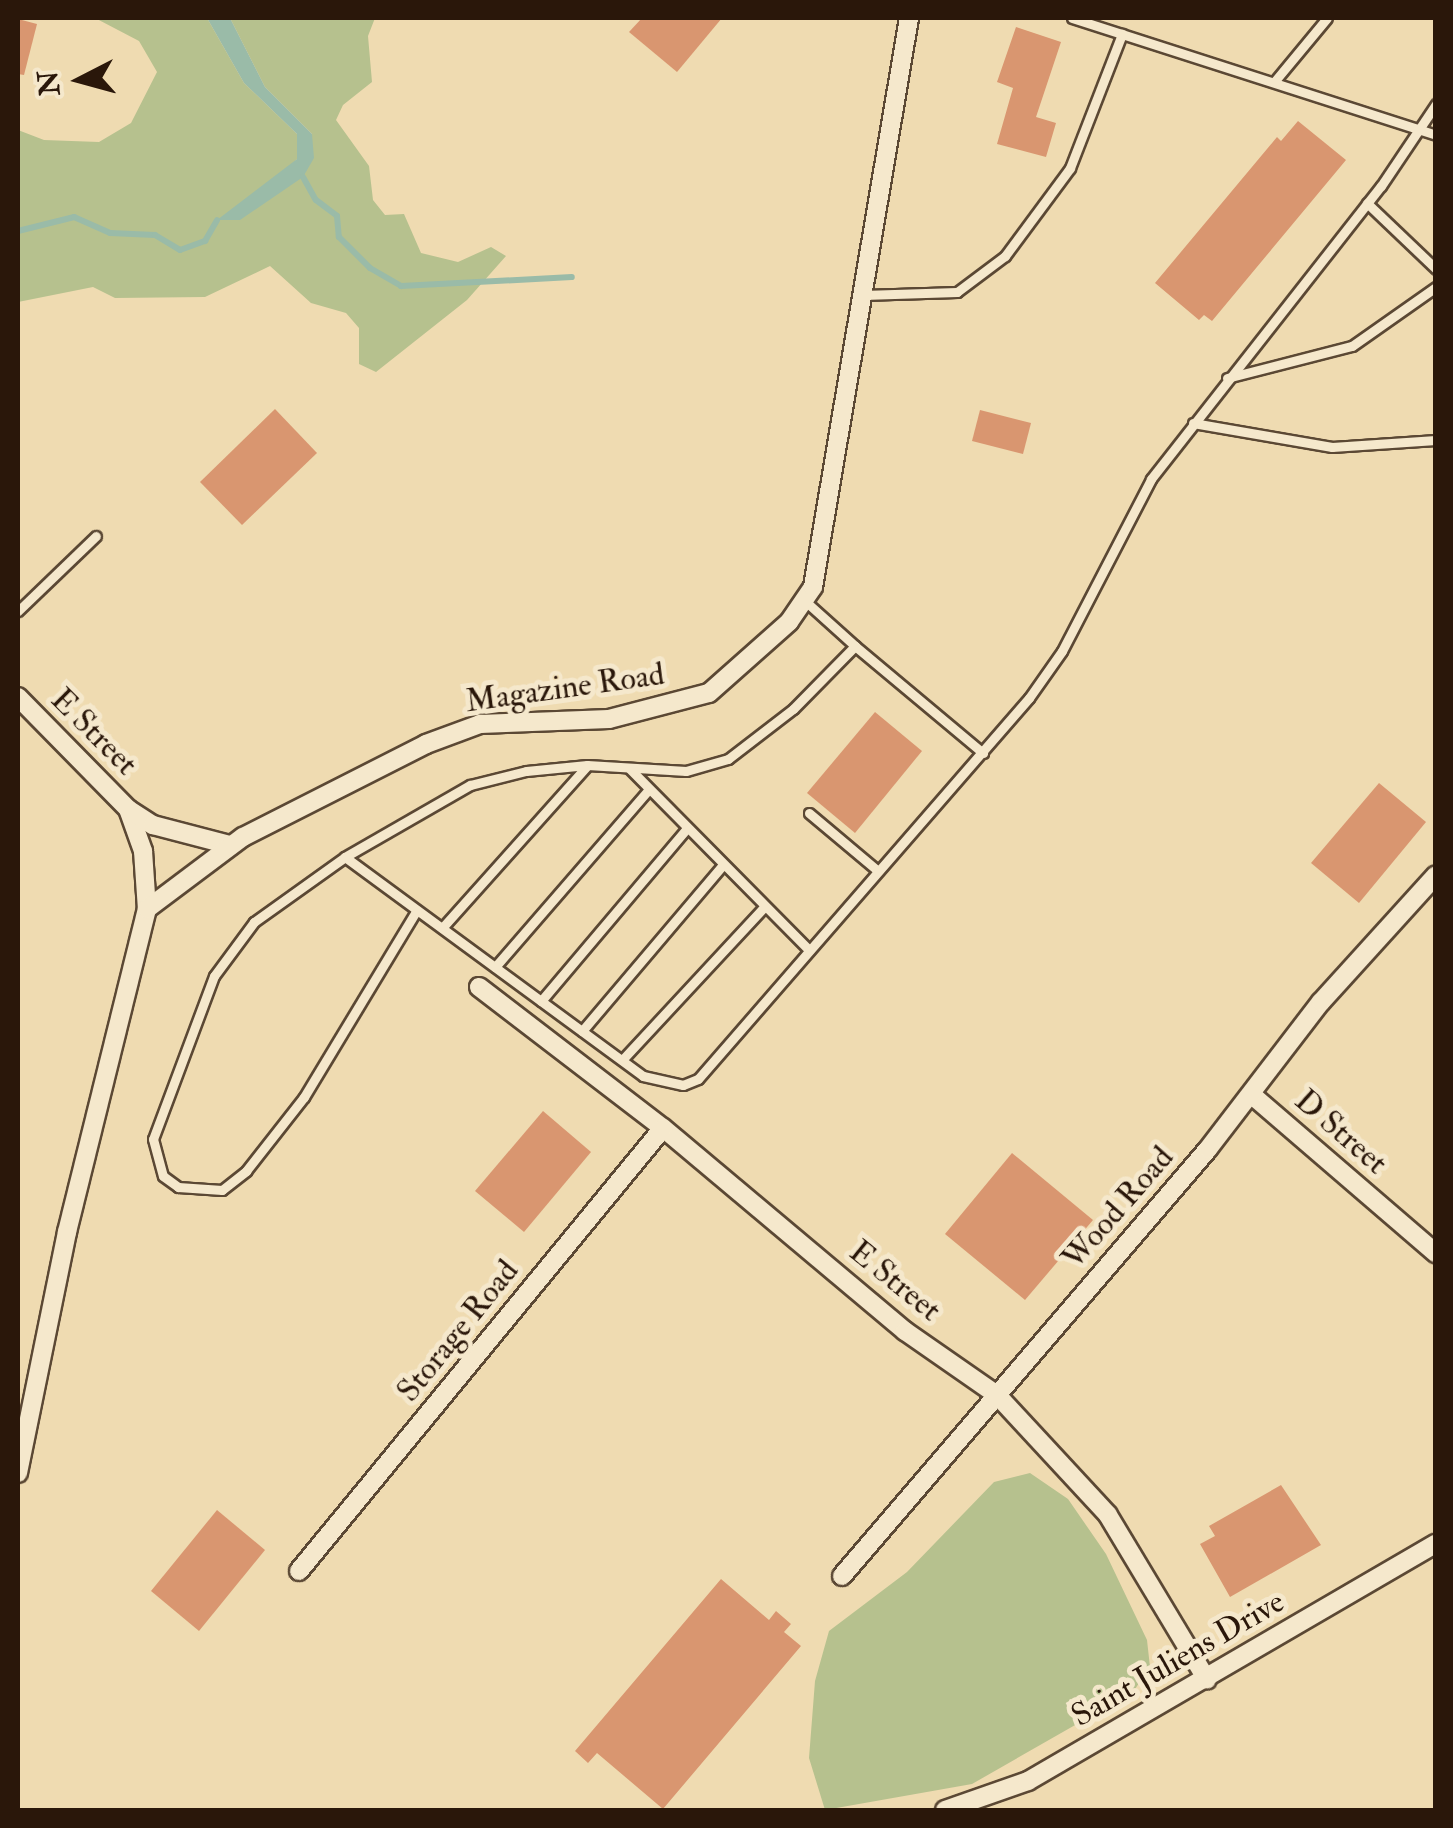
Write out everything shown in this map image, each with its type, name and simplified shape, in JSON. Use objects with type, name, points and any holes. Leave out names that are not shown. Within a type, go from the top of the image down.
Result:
[{"type":"street","name":"Magazine Road","points":[[148,909],[230,845],[426,744],[480,724],[610,719],[709,693],[789,622],[804,600],[826,532],[909,18]]},
{"type":"street","name":"E Street","points":[[18,698],[128,809],[153,825],[230,845]]},
{"type":"street","name":"E Street","points":[[128,809],[143,851],[148,909]]},
{"type":"street","name":"Wood Road","points":[[842,1576],[1252,1095],[1321,1002],[1436,874]]},
{"type":"street","points":[[18,1473],[66,1232],[148,909]]},
{"type":"street","name":"E Street","points":[[479,987],[663,1128],[905,1331],[997,1394],[1108,1515],[1208,1680]]},
{"type":"street","name":"D Street","points":[[1252,1095],[1436,1253]]},
{"type":"street","name":"Storage Road","points":[[299,1571],[663,1128]]},
{"type":"street","name":"Saint Juliens Drive","points":[[945,1810],[1028,1780],[1208,1680],[1436,1544]]},
{"type":"lane","points":[[1072,18],[1436,134]]},
{"type":"lane","points":[[1274,82],[1327,18]]},
{"type":"lane","points":[[863,296],[957,292],[1005,256],[1070,168],[1122,34]]},
{"type":"lane","points":[[345,857],[622,1060],[664,1083],[698,1079],[984,753],[1062,651],[1151,478],[1367,204],[1415,128],[1436,104]]},
{"type":"lane","points":[[1367,204],[1436,269]]},
{"type":"lane","points":[[1227,378],[1352,346],[1436,287]]},
{"type":"lane","points":[[1193,423],[1332,447],[1436,440]]},
{"type":"lane","points":[[18,611],[96,536]]},
{"type":"lane","points":[[804,600],[984,753]]},
{"type":"lane","points":[[418,910],[304,1098],[246,1171],[222,1190],[178,1187],[163,1176],[153,1140],[214,976],[254,922],[345,857],[470,785],[587,765],[686,771],[728,759],[793,708],[856,646]]},
{"type":"lane","points":[[442,928],[587,765]]},
{"type":"lane","points":[[628,768],[810,950]]},
{"type":"lane","points":[[495,967],[649,788]]},
{"type":"lane","points":[[810,813],[878,871]]},
{"type":"lane","points":[[541,1000],[687,828]]},
{"type":"lane","points":[[582,1030],[724,865]]},
{"type":"lane","points":[[622,1060],[765,906]]},
{"type":"green space","points":[[95,18],[207,18],[244,83],[297,134],[298,158],[281,176],[303,177],[312,134],[265,87],[230,18],[375,18],[368,36],[372,82],[343,105],[336,120],[369,166],[373,200],[385,215],[404,214],[421,253],[458,262],[491,247],[506,256],[467,300],[376,372],[359,364],[359,328],[346,313],[311,303],[270,266],[205,297],[115,298],[93,287],[18,302],[18,130],[44,140],[99,142],[131,123],[157,72],[139,41]]},
{"type":"green space","points":[[1030,1473],[1068,1499],[1106,1554],[1147,1640],[1150,1667],[1133,1692],[972,1784],[825,1810],[809,1758],[815,1681],[829,1631],[907,1572],[994,1482]]},
{"type":"shaded area","points":[[207,18],[230,18],[265,87],[312,134],[314,158],[303,177],[240,220],[217,220],[297,159],[297,134],[244,83]]},
{"type":"building","points":[[642,18],[722,18],[677,72],[629,32]]},
{"type":"building","points":[[18,19],[37,24],[24,75],[18,74]]},
{"type":"building","points":[[1016,27],[1061,42],[1036,117],[1056,123],[1046,157],[997,144],[1013,88],[997,82]]},
{"type":"building","points":[[1298,121],[1346,160],[1212,321],[1204,315],[1199,320],[1155,283],[1277,137],[1281,141]]},
{"type":"building","points":[[275,409],[317,453],[242,525],[200,482]]},
{"type":"building","points":[[980,410],[1031,423],[1023,454],[972,441]]},
{"type":"building","points":[[875,712],[922,751],[855,833],[807,793]]},
{"type":"building","points":[[1379,783],[1426,822],[1359,903],[1311,863]]},
{"type":"building","points":[[543,1111],[591,1152],[524,1232],[475,1191]]},
{"type":"building","points":[[1012,1153],[1093,1220],[1025,1300],[945,1234]]},
{"type":"building","points":[[1281,1485],[1321,1545],[1230,1597],[1200,1544],[1215,1536],[1209,1526]]},
{"type":"building","points":[[217,1510],[265,1550],[199,1631],[151,1591]]},
{"type":"building","points":[[721,1579],[769,1620],[776,1611],[791,1624],[784,1632],[801,1646],[663,1809],[597,1753],[588,1763],[575,1751]]},
{"type":"waterway","points":[[303,177],[316,200],[337,216],[339,237],[370,268],[401,286],[572,277]]},
{"type":"waterway","points":[[18,231],[74,217],[110,233],[155,235],[180,250],[205,241],[217,220]]}]
